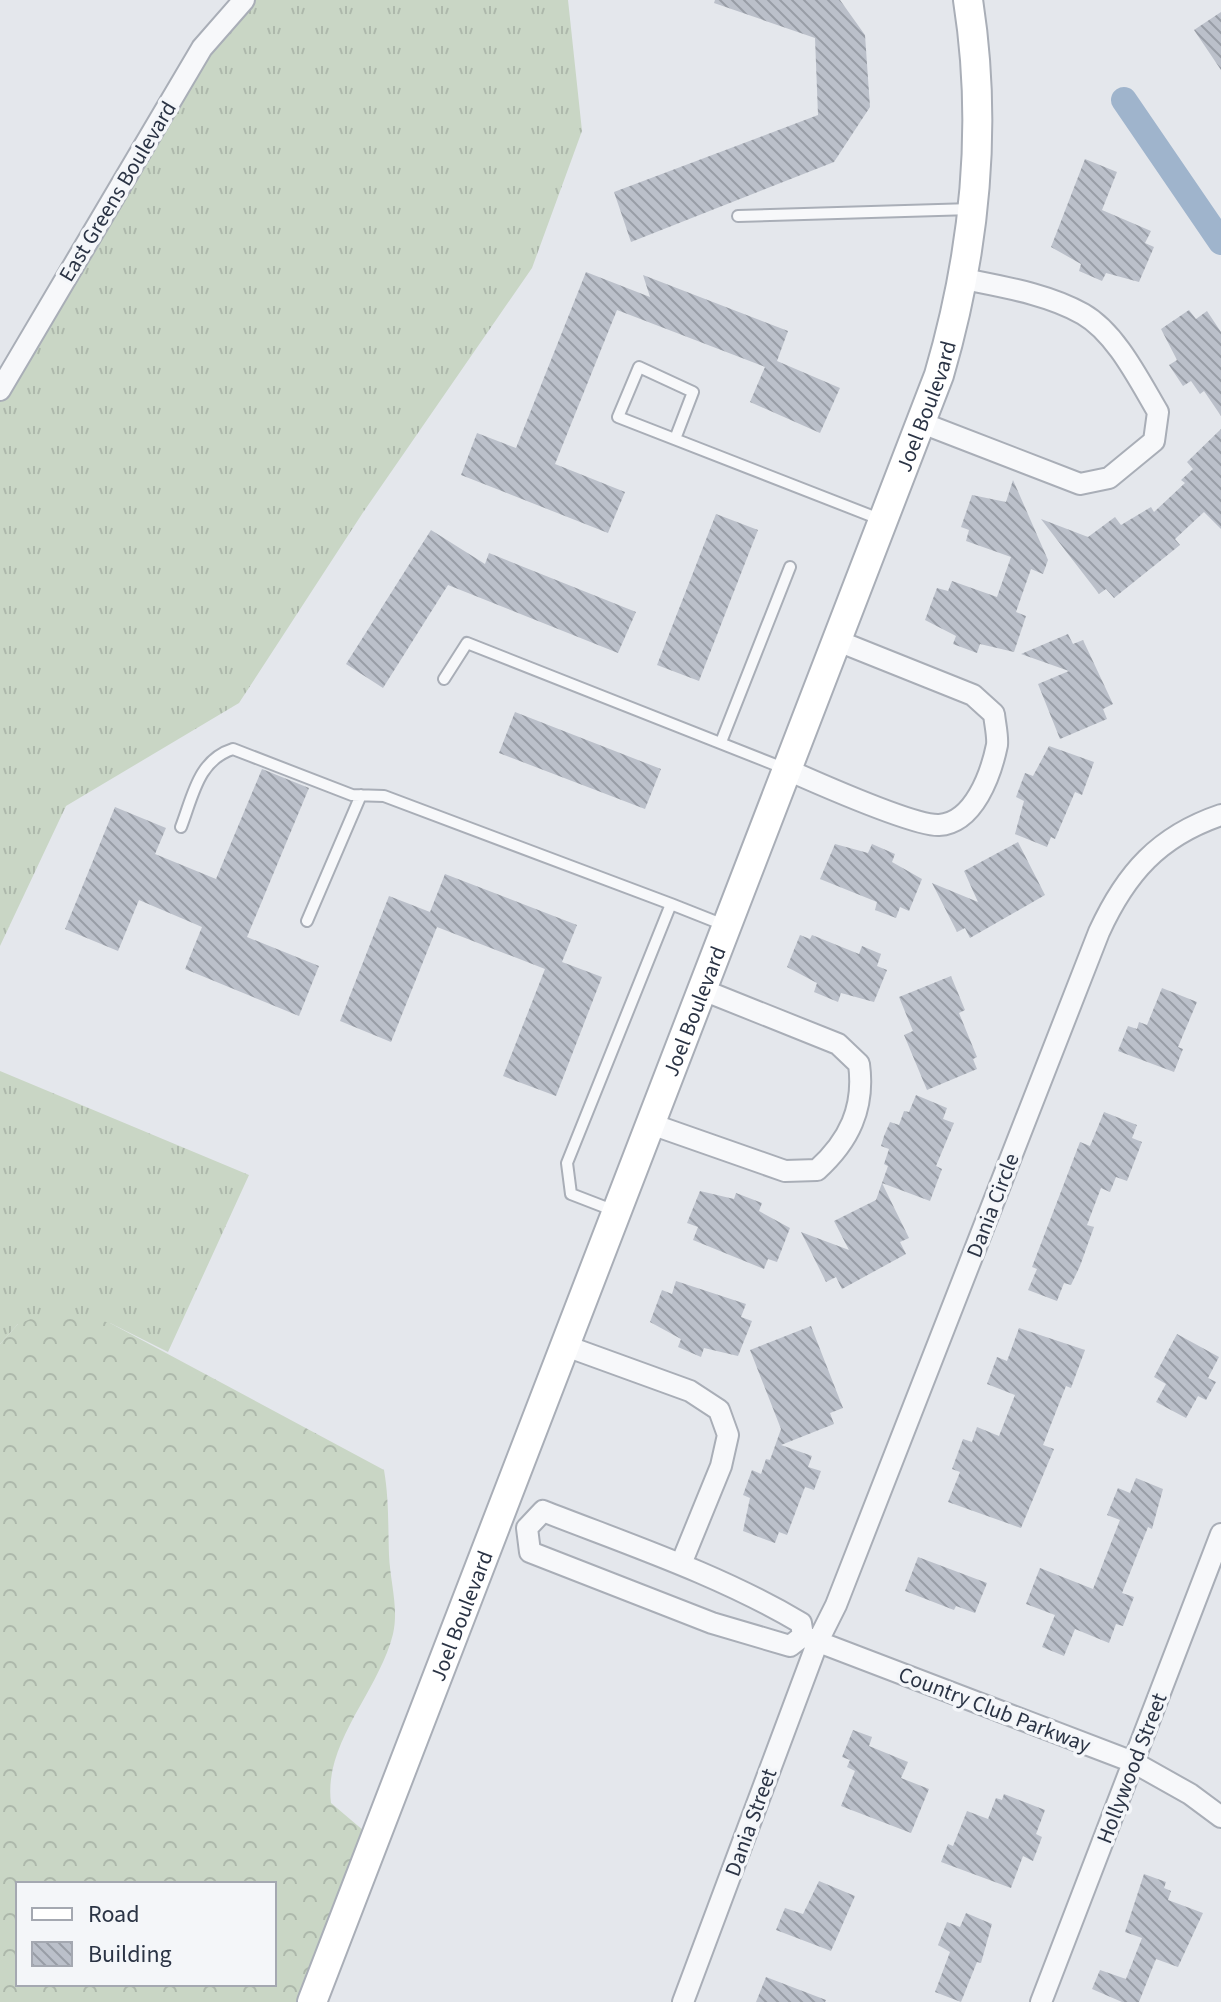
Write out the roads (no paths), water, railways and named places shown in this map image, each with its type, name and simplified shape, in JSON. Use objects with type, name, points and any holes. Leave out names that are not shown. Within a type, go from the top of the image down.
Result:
[{"type":"main road","name":"Joel Boulevard","points":[[312,2002],[922,423],[946,351],[964,279],[974,209],[977,90],[968,0]]},
{"type":"street","name":"East Greens Boulevard","points":[[0,390],[202,48],[244,0]]},
{"type":"street","points":[[922,423],[1080,484],[1109,478],[1154,441],[1158,412],[1107,335],[1085,315],[1009,288],[964,279]]},
{"type":"street","points":[[788,770],[827,787],[939,825],[965,814],[980,792],[997,743],[994,714],[973,695],[838,641]]},
{"type":"street","name":"Dania Circle","points":[[810,1639],[836,1605],[1113,901],[1148,854],[1193,824],[1221,815]]},
{"type":"street","points":[[651,1124],[785,1171],[817,1170],[840,1149],[863,1092],[859,1064],[838,1044],[703,990]]},
{"type":"street","points":[[566,1346],[690,1391],[719,1410],[728,1435],[721,1466],[681,1564]]},
{"type":"street","name":"Country Club Parkway","points":[[810,1639],[790,1646],[736,1630],[530,1552],[527,1528],[543,1511],[681,1564],[775,1607],[801,1623],[810,1639],[1133,1762],[1190,1794],[1221,1817]]},
{"type":"street","points":[[500,1517],[527,1528]]},
{"type":"street","name":"Hollywood Street","points":[[1041,2002],[1221,1534]]},
{"type":"street","name":"Dania Street","points":[[683,2002],[810,1639]]},
{"type":"lane","points":[[738,216],[974,209]]},
{"type":"lane","points":[[675,439],[693,392],[639,367],[618,417],[884,521]]},
{"type":"lane","points":[[721,742],[790,567]]},
{"type":"lane","points":[[444,679],[467,643],[788,770]]},
{"type":"lane","points":[[181,827],[204,768],[216,755],[233,749],[361,795],[384,796],[728,926]]},
{"type":"lane","points":[[307,921],[361,795]]},
{"type":"lane","points":[[617,1212],[571,1194],[567,1163],[671,904]]},
{"type":"waterway","points":[[1124,100],[1221,242]]}]
